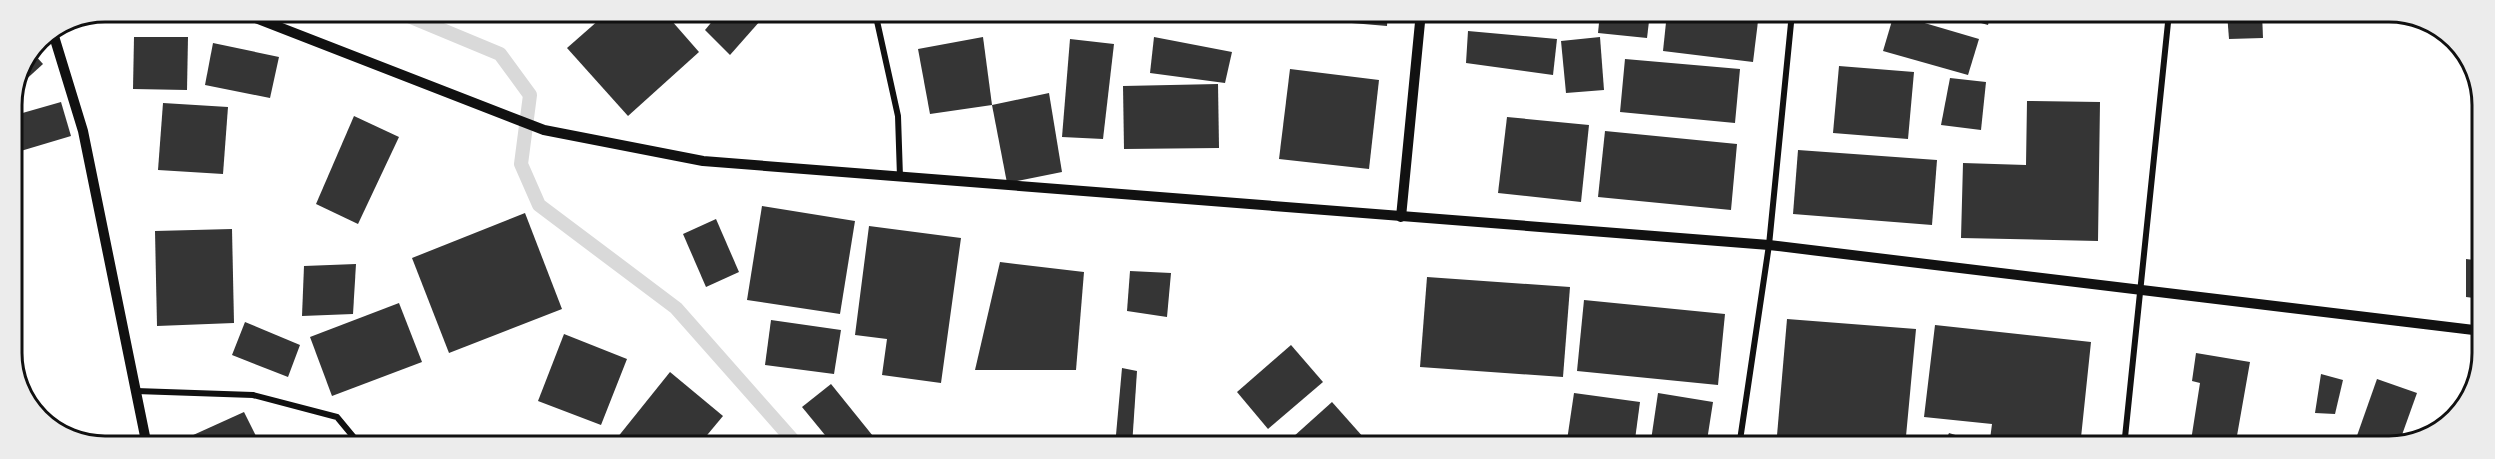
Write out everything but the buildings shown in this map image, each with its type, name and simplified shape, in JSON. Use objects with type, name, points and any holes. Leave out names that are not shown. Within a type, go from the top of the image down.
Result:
[{"type":"street","points":[[266,22],[543,130],[703,162],[1769,245],[2472,330]]},
{"type":"street","points":[[877,22],[898,116],[900,177]]},
{"type":"street","points":[[1401,217],[1420,22]]},
{"type":"street","points":[[1741,436],[1769,245],[1791,22]]},
{"type":"street","points":[[2125,436],[2168,22]]},
{"type":"street","points":[[55,40],[83,131],[145,436]]},
{"type":"street","points":[[136,391],[253,395],[337,417],[353,436]]},
{"type":"waterway","points":[[423,22],[500,54],[530,95],[521,164],[539,205],[676,308],[789,436]]}]
